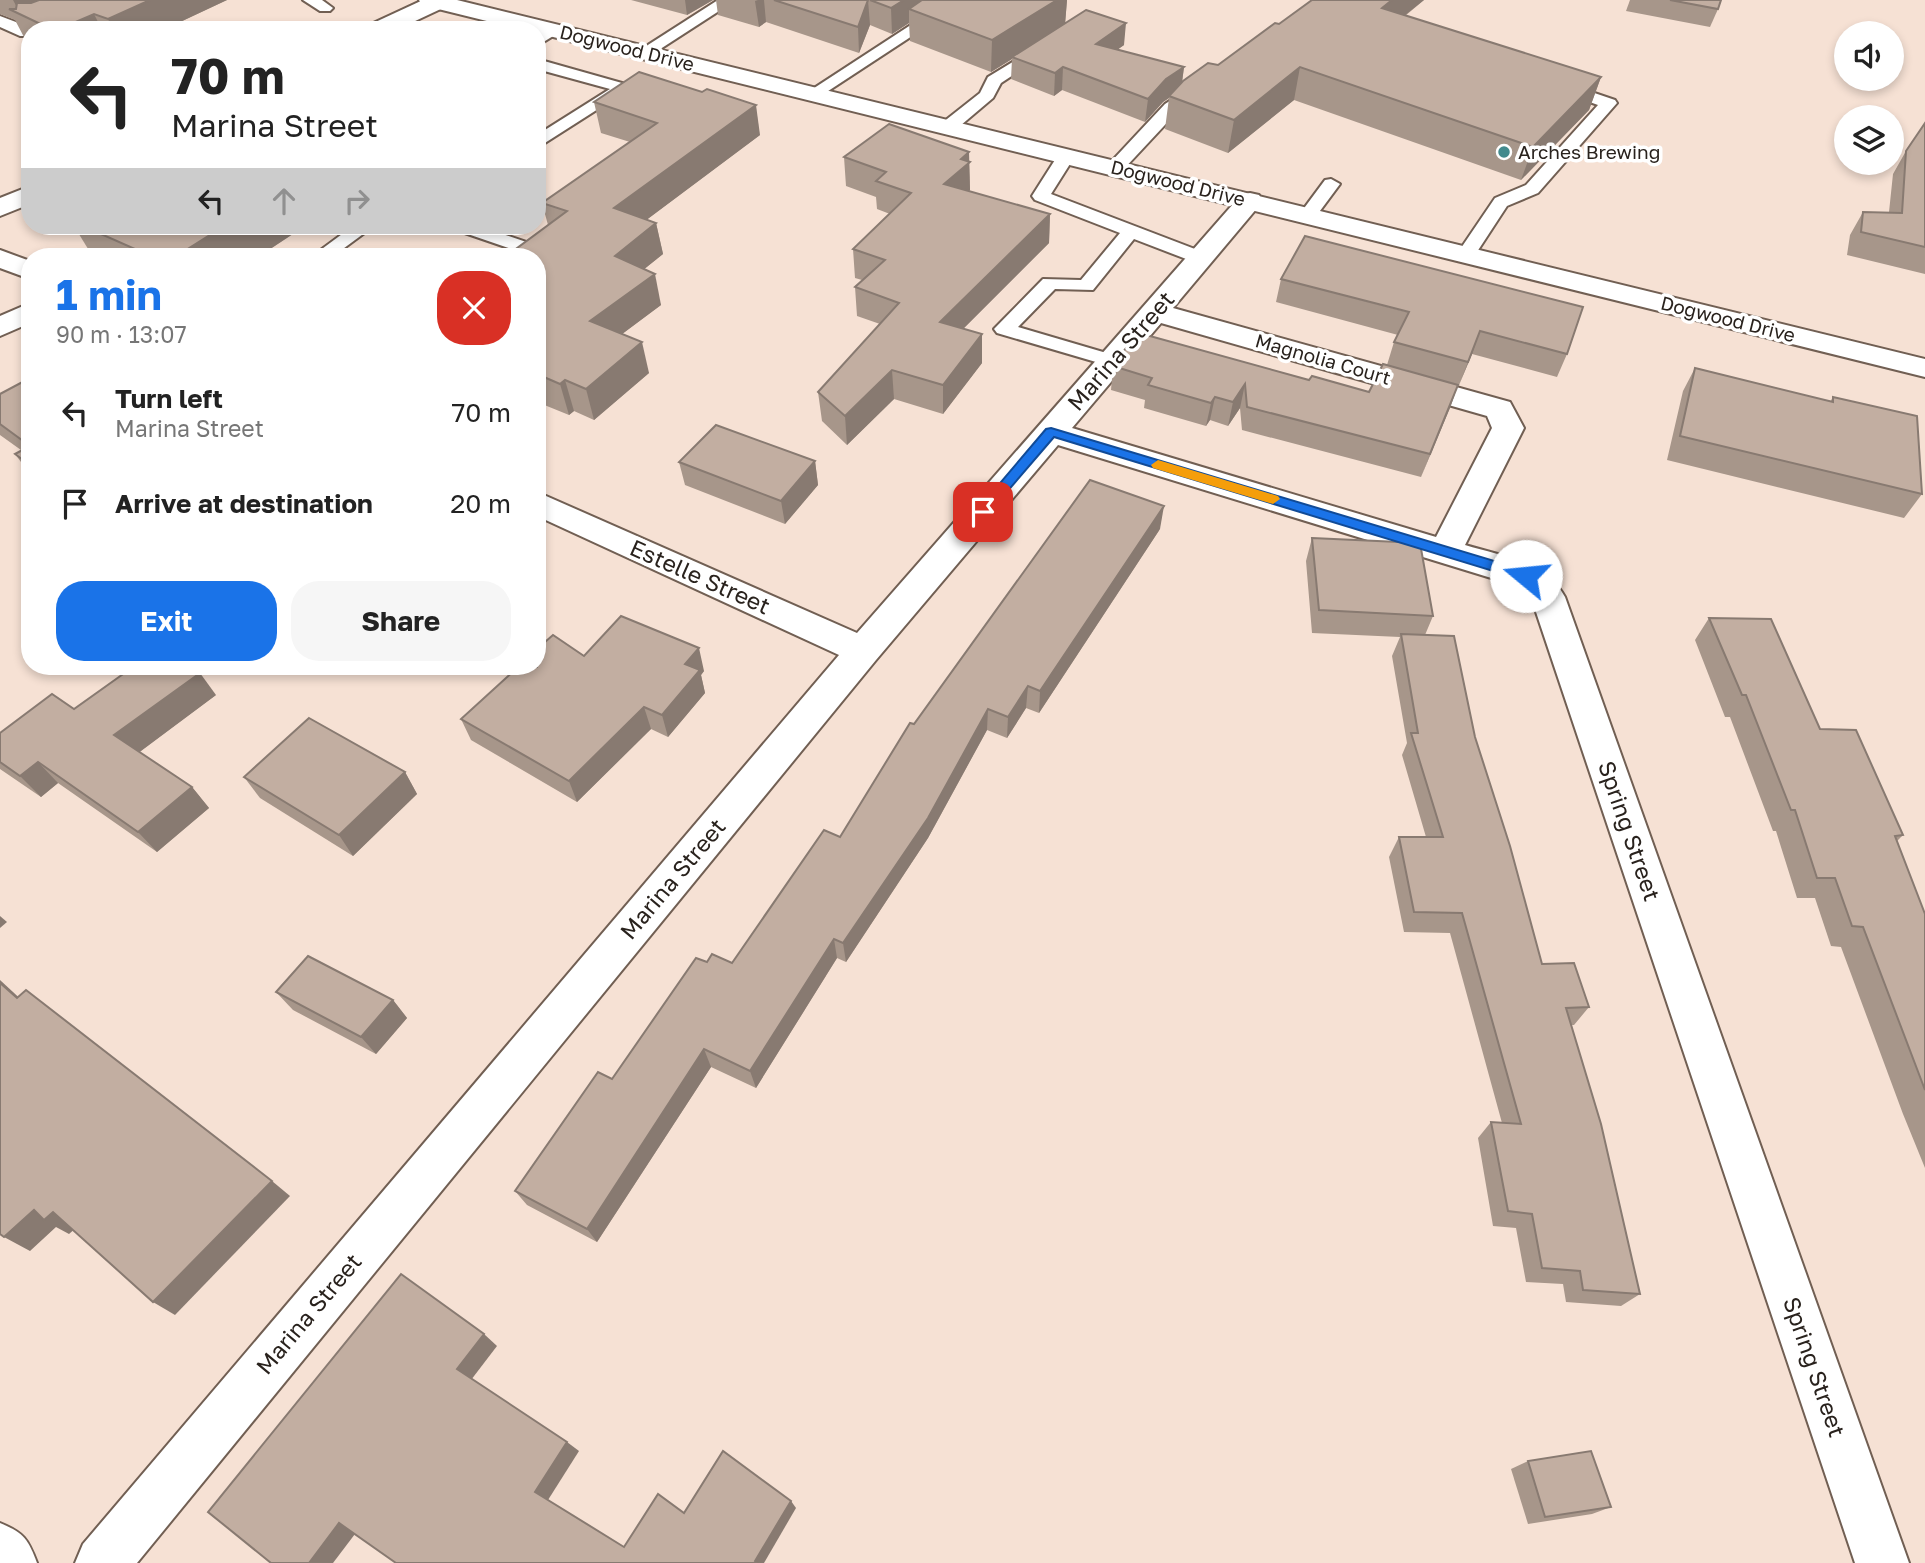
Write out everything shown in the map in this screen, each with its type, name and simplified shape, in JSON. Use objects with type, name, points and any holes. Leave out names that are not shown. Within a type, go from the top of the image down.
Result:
[{"type":"street","name":"Dogwood Drive","points":[[433,1],[499,21]]},
{"type":"street","points":[[395,21],[433,1]]},
{"type":"street","name":"Dogwood Drive","points":[[546,35],[645,52],[1925,368]]},
{"type":"street","points":[[0,208],[21,198]]},
{"type":"street","name":"Marina Street","points":[[102,1563],[863,651],[1250,201]]},
{"type":"street","points":[[0,258],[21,267]]},
{"type":"street","name":"Magnolia Court","points":[[1155,312],[1499,409],[1508,428],[1445,551]]},
{"type":"street","points":[[0,327],[21,316]]},
{"type":"street","name":"Spring Street","points":[[1051,432],[1526,576],[1548,597],[1882,1563]]},
{"type":"street","name":"Estelle Street","points":[[546,507],[863,651]]},
{"type":"street","points":[[0,1550],[10,1563]]},
{"type":"lane","points":[[311,0],[325,8]]},
{"type":"lane","points":[[645,52],[728,0]]},
{"type":"lane","points":[[813,94],[959,0]]},
{"type":"lane","points":[[0,20],[21,31]]},
{"type":"lane","points":[[947,127],[987,95],[994,80],[1060,37]]},
{"type":"lane","points":[[546,67],[623,88],[546,137]]},
{"type":"lane","points":[[1466,254],[1501,202],[1532,189],[1609,103],[1547,82]]},
{"type":"lane","points":[[1115,168],[1171,108],[1205,83]]},
{"type":"lane","points":[[1066,156],[1041,196],[1201,258]]},
{"type":"lane","points":[[1308,215],[1331,184]]},
{"type":"lane","points":[[1113,361],[1004,329],[1050,283],[1086,286],[1131,231]]},
{"type":"lane","points":[[333,248],[352,235]]},
{"type":"lane","points":[[489,235],[528,248]]},
{"type":"building","points":[[39,0],[150,0],[108,19],[94,14],[78,21],[34,21],[9,9],[16,9],[17,3]]},
{"type":"building","points":[[774,0],[868,0],[858,27]]},
{"type":"building","points":[[870,0],[904,0],[891,8]]},
{"type":"building","points":[[922,0],[1057,0],[992,40],[909,9]]},
{"type":"building","points":[[1312,0],[1392,0],[1382,8],[1601,77],[1533,147],[1300,67],[1234,120],[1169,96],[1183,81],[1208,63],[1218,65],[1275,23],[1279,24]]},
{"type":"building","points":[[1670,0],[1721,0],[1718,9]]},
{"type":"building","points":[[1086,10],[1126,23],[1096,44],[1184,67],[1166,79],[1148,99],[1063,67],[1055,73],[1012,57]]},
{"type":"building","points":[[639,72],[702,92],[707,89],[756,105],[614,208],[656,223],[615,256],[655,274],[590,321],[642,342],[586,389],[565,380],[560,384],[546,378],[546,248],[517,248],[535,235],[546,235],[546,227],[567,211],[546,204],[546,200],[657,123],[594,102]]},
{"type":"building","points":[[1925,123],[1925,247],[1861,232],[1863,212],[1902,213],[1906,151]]},
{"type":"building","points":[[889,124],[969,152],[961,159],[970,162],[944,184],[1050,214],[940,322],[982,334],[943,385],[892,370],[845,416],[818,392],[899,303],[855,287],[885,260],[853,249],[911,193],[876,181],[886,172],[844,157]]},
{"type":"building","points":[[103,235],[210,235],[189,248],[133,248]]},
{"type":"building","points":[[1305,236],[1583,307],[1567,354],[1480,331],[1468,362],[1394,342],[1409,312],[1281,279]]},
{"type":"building","points":[[1139,333],[1309,380],[1312,376],[1369,392],[1383,364],[1458,385],[1430,454],[1247,407],[1245,384],[1233,402],[1215,397],[1211,403],[1148,385],[1152,378],[1113,366]]},
{"type":"building","points":[[1695,368],[1833,402],[1833,397],[1917,416],[1922,494],[1680,436]]},
{"type":"building","points":[[21,383],[21,439],[0,424],[0,394]]},
{"type":"building","points":[[716,425],[815,461],[781,501],[679,462]]},
{"type":"building","points":[[1090,480],[1164,506],[1040,691],[1028,686],[1008,717],[988,709],[928,818],[843,943],[834,939],[750,1071],[704,1049],[587,1229],[515,1191],[598,1072],[612,1079],[696,958],[707,962],[712,954],[732,963],[824,830],[840,837],[910,723],[914,724]]},
{"type":"building","points":[[1312,538],[1420,543],[1433,616],[1319,610]]},
{"type":"building","points":[[621,616],[699,648],[685,664],[700,670],[662,715],[644,707],[569,781],[461,719],[509,675],[546,675],[546,641],[553,635],[584,656]]},
{"type":"building","points":[[1709,618],[1771,619],[1820,729],[1856,730],[1903,835],[1895,836],[1925,914],[1925,1090],[1863,927],[1852,926],[1835,878],[1817,878],[1795,810],[1791,810],[1746,695],[1742,695]]},
{"type":"building","points":[[1401,634],[1454,636],[1475,737],[1510,846],[1542,964],[1574,963],[1589,1007],[1566,1008],[1601,1124],[1640,1294],[1583,1290],[1580,1271],[1542,1268],[1532,1214],[1508,1211],[1491,1122],[1521,1124],[1462,913],[1414,912],[1399,837],[1443,837],[1411,733],[1418,733]]},
{"type":"building","points":[[122,675],[197,675],[114,735],[192,787],[138,832],[38,762],[20,776],[0,762],[0,733],[52,694],[74,709]]},
{"type":"building","points":[[309,718],[405,772],[339,835],[244,777]]},
{"type":"building","points":[[308,956],[393,1000],[361,1037],[276,992]]},
{"type":"building","points":[[0,983],[17,998],[26,990],[272,1181],[153,1302],[53,1212],[44,1220],[34,1210],[4,1237],[0,1234]]},
{"type":"building","points":[[401,1274],[484,1334],[457,1369],[567,1442],[535,1492],[624,1547],[658,1494],[684,1513],[723,1451],[791,1501],[755,1561],[757,1563],[396,1563],[339,1523],[309,1563],[271,1563],[208,1512]]},
{"type":"building","points":[[1591,1451],[1611,1507],[1545,1517],[1528,1461]]},
{"type":"slow traffic","points":[[1158,465],[1273,499]]},
{"type":"place","name":"Arches Brewing","points":[[1504,152]]},
{"type":"route","points":[[983,512],[1051,432],[1526,576]]}]
